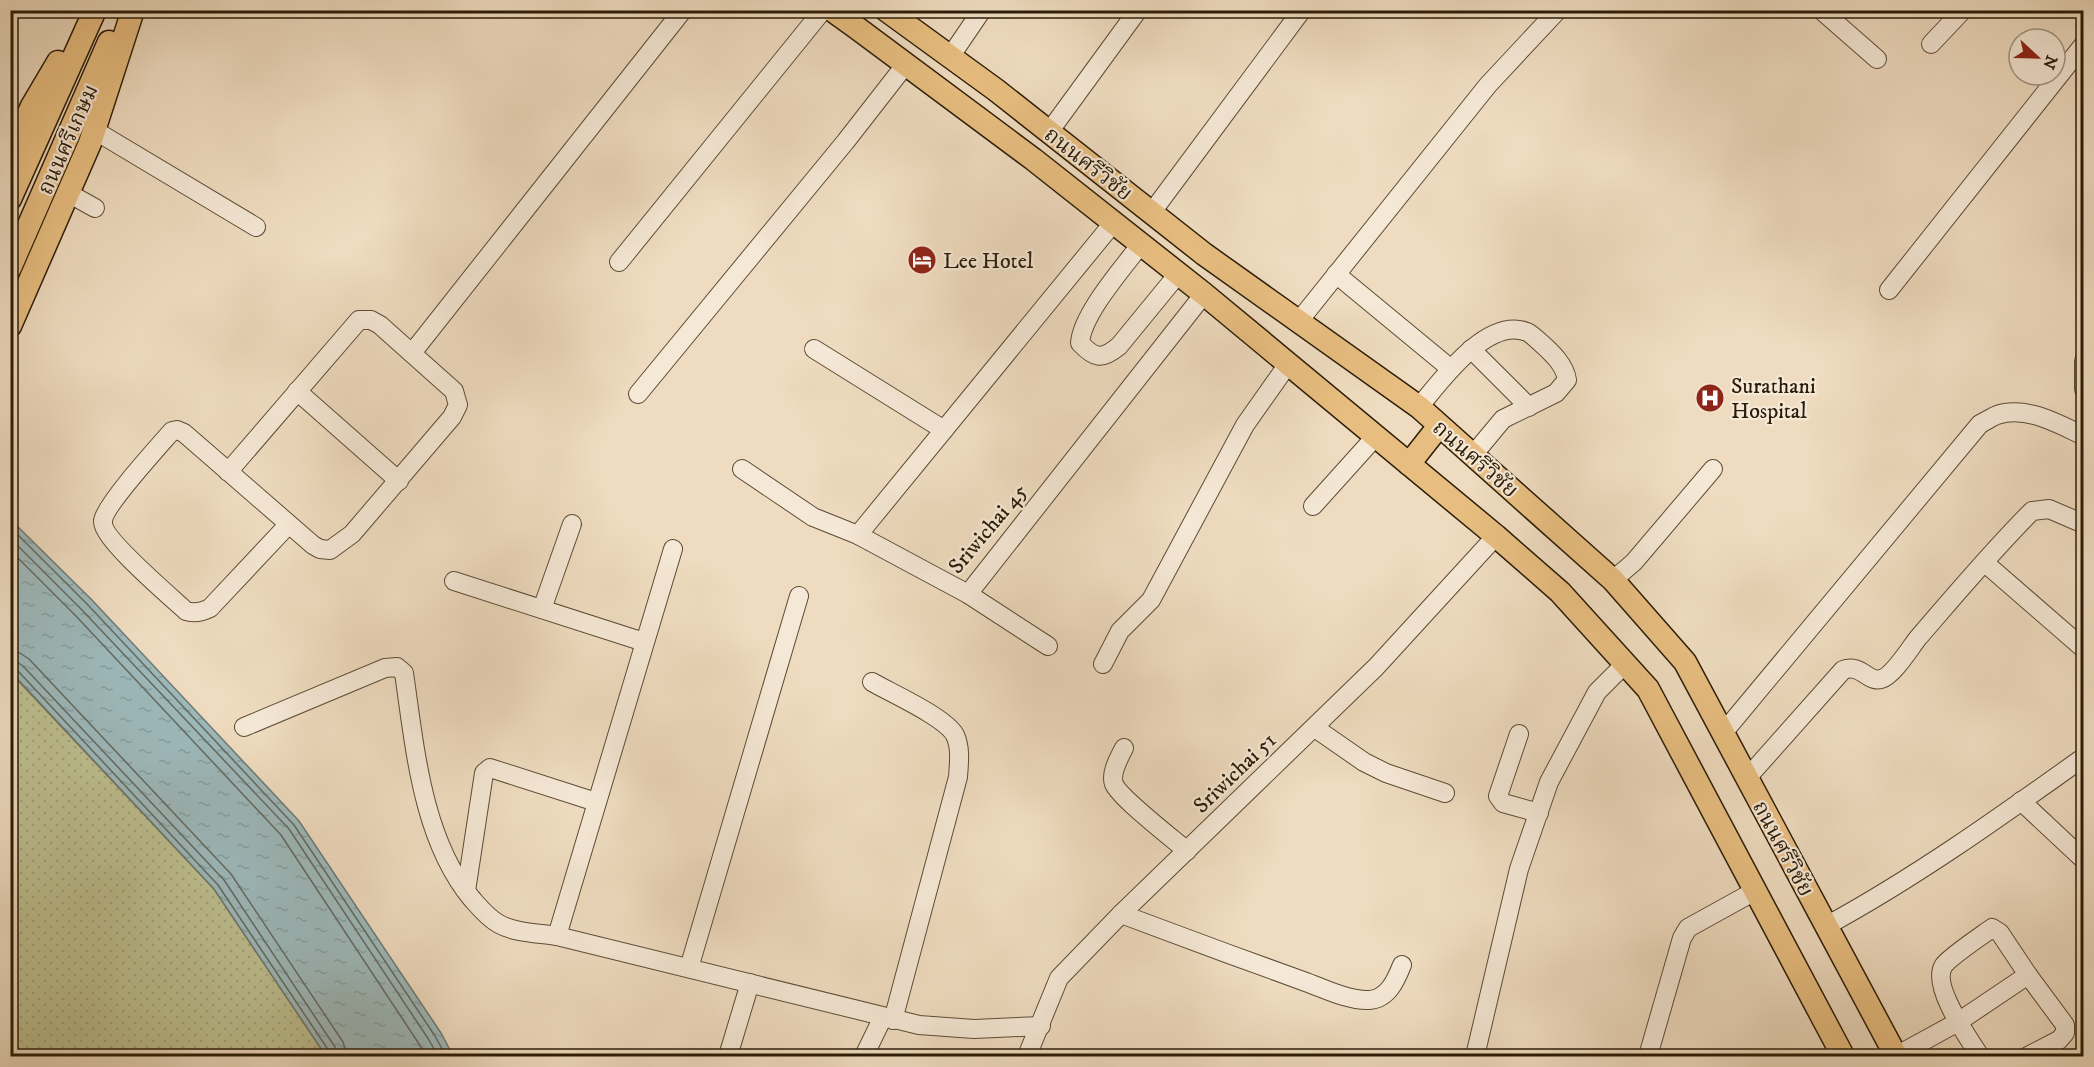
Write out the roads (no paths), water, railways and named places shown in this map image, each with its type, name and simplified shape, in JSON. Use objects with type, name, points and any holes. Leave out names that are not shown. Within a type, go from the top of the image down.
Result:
[{"type":"main road","points":[[10,154],[32,106],[87,10]]},
{"type":"main road","name":"ถนนศรีเกษม","points":[[10,199],[95,10]]},
{"type":"main road","name":"ถนนศรีเกษม","points":[[10,268],[122,10]]},
{"type":"main road","points":[[10,326],[94,130],[133,10]]},
{"type":"main road","name":"ถนนศรีวิชัย","points":[[831,10],[1114,222],[1376,436],[1560,592],[1648,689],[1843,1056]]},
{"type":"main road","name":"ถนนศรีวิชัย","points":[[886,10],[1049,132],[1204,254],[1419,407],[1613,580],[1685,662],[1896,1056]]},
{"type":"main road","points":[[1409,464],[1439,426]]},
{"type":"street","points":[[412,353],[683,10]]},
{"type":"street","points":[[619,262],[823,10]]},
{"type":"street","points":[[950,57],[982,10]]},
{"type":"street","points":[[1049,132],[1138,10]]},
{"type":"street","points":[[1152,212],[1302,10]]},
{"type":"street","points":[[1299,321],[1488,85],[1558,10]]},
{"type":"street","points":[[1821,10],[1877,59]]},
{"type":"street","points":[[1931,44],[1963,10]]},
{"type":"street","points":[[1889,290],[2084,44]]},
{"type":"street","points":[[638,394],[846,141],[906,64]]},
{"type":"street","points":[[94,130],[256,227]]},
{"type":"street","points":[[68,193],[95,208]]},
{"type":"street","points":[[858,535],[1114,222]]},
{"type":"street","points":[[1141,244],[1091,313],[1081,332],[1080,343],[1088,352],[1099,357],[1107,356],[1119,346],[1178,274]]},
{"type":"street","points":[[1336,274],[1451,369]]},
{"type":"street","name":"Sriwichai 45","points":[[742,469],[813,517],[858,535],[968,594],[1204,294]]},
{"type":"street","points":[[228,472],[359,320],[371,320],[380,325],[454,391],[458,405],[452,417],[352,534],[330,549],[320,549],[313,545],[289,524],[228,472],[184,434],[177,430],[172,431],[105,512],[102,521],[105,532],[124,553],[186,611],[201,612],[216,601],[289,524]]},
{"type":"street","points":[[1419,407],[1471,349],[1496,333],[1513,330],[1527,332],[1544,346],[1565,369],[1567,380],[1556,393],[1503,419],[1473,455]]},
{"type":"street","points":[[814,348],[944,430]]},
{"type":"street","points":[[1471,349],[1529,407]]},
{"type":"street","points":[[2084,362],[2084,389]]},
{"type":"street","points":[[1102,664],[1120,631],[1151,600],[1245,425],[1288,364]]},
{"type":"street","points":[[297,391],[399,481]]},
{"type":"street","points":[[1723,733],[1980,424],[1998,414],[2022,412],[2045,418],[2084,436]]},
{"type":"street","points":[[1313,506],[1376,436]]},
{"type":"street","points":[[1613,580],[1634,562],[1713,469]]},
{"type":"street","points":[[1747,778],[1843,670],[1850,668],[1876,680],[1883,679],[2032,510],[2049,509],[2084,524]]},
{"type":"street","points":[[542,609],[572,524]]},
{"type":"street","name":"Sriwichai 51","points":[[1027,1056],[1059,978],[1121,914],[1376,668],[1496,536]]},
{"type":"street","points":[[557,936],[673,549]]},
{"type":"street","points":[[1985,563],[2084,649]]},
{"type":"street","points":[[454,581],[644,642]]},
{"type":"street","points":[[968,594],[1048,646]]},
{"type":"street","points":[[688,968],[799,596]]},
{"type":"street","points":[[1475,1056],[1520,868],[1550,782],[1597,692],[1625,664]]},
{"type":"street","points":[[244,727],[385,668],[391,666],[400,669],[404,673],[419,774],[448,865],[485,914],[499,924],[557,936],[888,1018],[945,1028],[996,1029],[1041,1026]]},
{"type":"street","points":[[864,1056],[888,1018],[958,777],[959,752],[955,735],[943,722],[872,682]]},
{"type":"street","points":[[1315,728],[1364,762],[1386,773],[1445,793]]},
{"type":"street","points":[[1519,734],[1498,796],[1503,803],[1539,813]]},
{"type":"street","points":[[1124,748],[1113,776],[1114,785],[1187,851]]},
{"type":"street","points":[[1826,926],[1877,899],[2084,757]]},
{"type":"street","points":[[466,891],[484,773],[490,768],[596,802]]},
{"type":"street","points":[[2021,801],[2084,860]]},
{"type":"street","points":[[1648,1056],[1682,938],[1688,928],[1755,891]]},
{"type":"street","points":[[1121,914],[1349,997],[1370,1000],[1384,996],[1396,979],[1402,965]]},
{"type":"street","points":[[1980,1056],[1958,1022],[1940,983],[1940,975],[1944,965],[1992,928],[2000,933],[2065,1024],[2065,1033],[2059,1040],[2028,1056]]},
{"type":"street","points":[[1896,1056],[1958,1022],[2028,975]]},
{"type":"street","points":[[728,1056],[750,983]]},
{"type":"water","points":[[10,519],[91,599],[299,821],[441,1033],[453,1056],[326,1056],[214,889],[11,672]]},
{"type":"place","name":"Lee Hotel","points":[[922,260]]},
{"type":"place","name":"Surathani Hospital","points":[[1710,398]]}]
